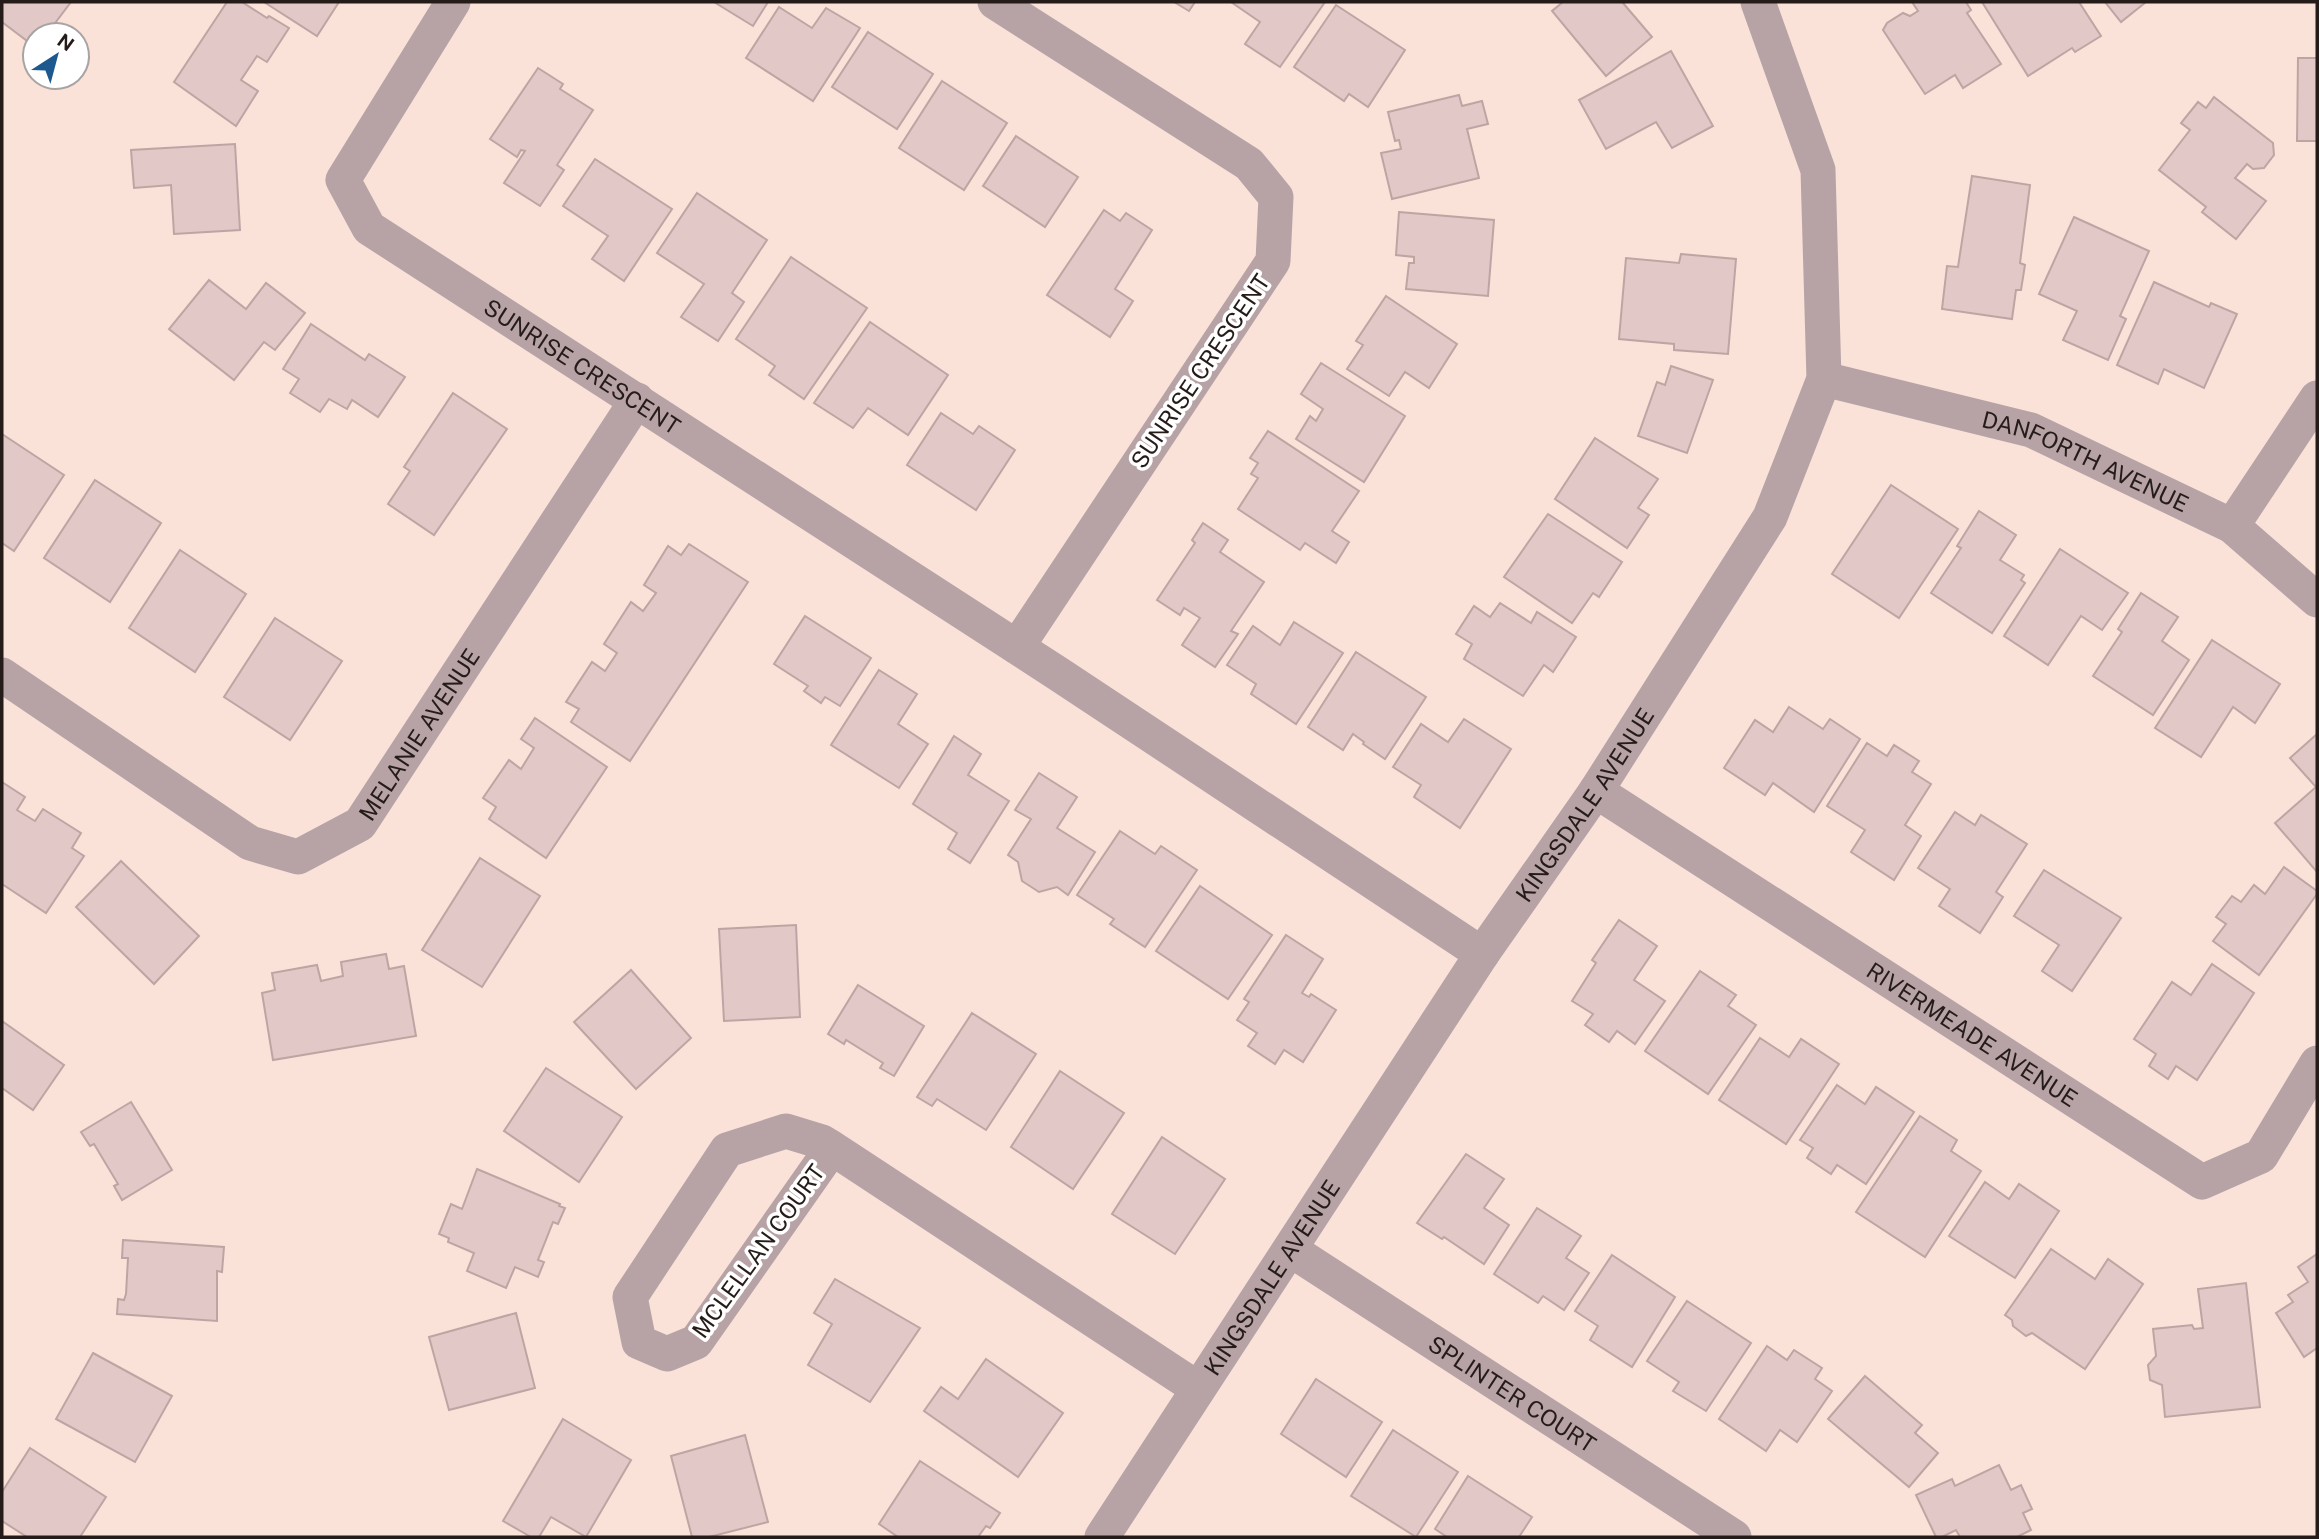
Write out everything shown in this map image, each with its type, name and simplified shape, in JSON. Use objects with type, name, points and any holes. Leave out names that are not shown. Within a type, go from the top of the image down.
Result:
[{"type":"street","name":"SUNRISE CRESCENT","points":[[453,2],[343,180],[369,228],[1017,647],[1482,954]]},
{"type":"street","name":"SUNRISE CRESCENT","points":[[995,2],[1249,164],[1276,197],[1273,261],[1017,647]]},
{"type":"street","name":"KINGSDALE AVENUE","points":[[1102,1537],[1482,954],[1596,791],[1770,517],[1824,379],[1818,170],[1758,2]]},
{"type":"street","name":"DANFORTH AVENUE","points":[[1824,379],[2031,430],[2232,526],[2317,600]]},
{"type":"street","points":[[2232,526],[2317,398]]},
{"type":"street","name":"MELANIE AVENUE","points":[[2,675],[250,843],[298,857],[359,824],[637,400]]},
{"type":"street","name":"RIVERMEADE AVENUE","points":[[1596,791],[2202,1182],[2261,1156],[2317,1063]]},
{"type":"street","name":"MCLELLAN COURT","points":[[832,1148],[696,1342],[667,1354],[639,1342],[630,1297],[727,1150],[786,1131],[822,1142],[832,1148],[1198,1388]]},
{"type":"street","name":"SPLINTER COURT","points":[[1291,1250],[1734,1537]]},
{"type":"building","points":[[2,2],[71,2],[57,21],[21,21],[21,36],[2,22]]},
{"type":"building","points":[[227,2],[242,2],[289,28],[267,62],[257,56],[241,80],[258,91],[236,126],[174,82]]},
{"type":"building","points":[[264,2],[339,2],[317,36]]},
{"type":"building","points":[[714,2],[768,2],[753,26]]},
{"type":"building","points":[[1174,2],[1195,2],[1189,11]]},
{"type":"building","points":[[1231,2],[1325,2],[1280,67],[1245,44],[1260,22]]},
{"type":"building","points":[[1563,2],[1625,2],[1623,3],[1652,37],[1606,76],[1552,11]]},
{"type":"building","points":[[1912,2],[1966,2],[1971,10],[1967,13],[2001,64],[1963,88],[1955,75],[1925,94],[1883,30],[1887,23],[1903,13],[1910,16],[1918,11]]},
{"type":"building","points":[[1982,2],[2079,2],[2101,36],[2075,52],[2072,48],[2028,76]]},
{"type":"building","points":[[2105,2],[2146,2],[2121,22]]},
{"type":"building","points":[[1336,5],[1405,50],[1368,107],[1349,94],[1344,101],[1294,67]]},
{"type":"building","points":[[779,7],[812,28],[826,8],[860,28],[813,101],[746,58]]},
{"type":"building","points":[[868,32],[933,74],[897,129],[832,87]]},
{"type":"building","points":[[1671,51],[1713,126],[1672,148],[1656,122],[1606,149],[1579,100]]},
{"type":"building","points":[[2298,58],[2317,58],[2317,141],[2297,141]]},
{"type":"building","points":[[538,68],[563,84],[560,89],[593,110],[557,165],[564,170],[540,206],[504,183],[525,151],[521,150],[517,157],[490,139]]},
{"type":"building","points":[[942,81],[1007,123],[964,190],[899,148]]},
{"type":"building","points":[[1459,95],[1462,106],[1482,101],[1488,124],[1467,129],[1479,178],[1392,199],[1381,153],[1401,149],[1399,140],[1395,141],[1388,112]]},
{"type":"building","points":[[2214,97],[2273,143],[2274,155],[2264,168],[2253,169],[2247,164],[2235,178],[2266,201],[2236,239],[2202,212],[2206,207],[2159,170],[2190,130],[2181,123],[2198,102],[2206,108]]},
{"type":"building","points":[[1016,136],[1078,177],[1045,227],[983,186]]},
{"type":"building","points":[[235,144],[240,230],[174,234],[171,185],[134,188],[131,150]]},
{"type":"building","points":[[595,159],[672,209],[624,281],[592,259],[608,236],[563,206]]},
{"type":"building","points":[[1972,176],[2030,185],[2020,263],[2025,265],[2021,290],[2016,290],[2012,319],[1942,309],[1947,266],[1958,267]]},
{"type":"building","points":[[697,193],[767,240],[732,293],[744,302],[718,341],[681,317],[704,284],[657,253]]},
{"type":"building","points":[[1104,210],[1120,221],[1126,213],[1152,230],[1115,289],[1133,301],[1110,337],[1047,295]]},
{"type":"building","points":[[1399,212],[1494,220],[1488,296],[1406,289],[1409,263],[1414,263],[1414,257],[1396,255]]},
{"type":"building","points":[[2074,217],[2149,251],[2120,316],[2126,319],[2108,360],[2063,340],[2077,311],[2039,294]]},
{"type":"building","points":[[1681,254],[1736,259],[1728,354],[1674,350],[1674,344],[1619,339],[1626,258],[1679,263]]},
{"type":"building","points":[[791,257],[867,308],[804,399],[769,375],[775,366],[736,339]]},
{"type":"building","points":[[209,280],[246,309],[266,283],[305,313],[275,350],[264,342],[234,380],[169,329]]},
{"type":"building","points":[[2154,282],[2209,307],[2211,303],[2237,314],[2204,388],[2164,369],[2158,384],[2117,365]]},
{"type":"building","points":[[1386,296],[1457,344],[1429,388],[1405,372],[1389,396],[1347,369],[1363,345],[1356,341]]},
{"type":"building","points":[[870,322],[948,375],[908,435],[868,408],[853,428],[814,403]]},
{"type":"building","points":[[311,324],[365,360],[369,354],[405,377],[378,417],[352,400],[347,409],[329,399],[320,412],[290,393],[299,379],[283,369]]},
{"type":"building","points":[[1321,363],[1405,416],[1364,482],[1296,439],[1310,416],[1316,421],[1323,409],[1301,394]]},
{"type":"building","points":[[1671,366],[1713,380],[1687,453],[1638,436],[1657,382],[1665,385]]},
{"type":"building","points":[[453,393],[507,429],[434,535],[388,504],[410,471],[404,467]]},
{"type":"building","points":[[941,413],[973,434],[979,426],[1015,450],[976,510],[907,465]]},
{"type":"building","points":[[1268,431],[1359,491],[1332,531],[1349,542],[1336,563],[1305,543],[1300,550],[1238,509],[1258,478],[1251,474],[1258,463],[1250,458]]},
{"type":"building","points":[[2,434],[64,475],[14,551],[2,543]]},
{"type":"building","points":[[1595,438],[1658,479],[1638,508],[1649,515],[1627,548],[1555,499]]},
{"type":"building","points":[[95,480],[161,523],[110,602],[44,558]]},
{"type":"building","points":[[1891,485],[1958,529],[1899,618],[1832,574]]},
{"type":"building","points":[[1979,511],[2016,535],[2000,560],[2024,575],[2021,580],[2025,583],[1992,633],[1931,593],[1961,548],[1957,546]]},
{"type":"building","points":[[1548,514],[1622,562],[1599,597],[1593,593],[1572,623],[1504,577]]},
{"type":"building","points":[[1203,523],[1228,540],[1220,552],[1264,582],[1231,631],[1238,634],[1215,667],[1182,645],[1200,618],[1184,608],[1180,615],[1157,600],[1195,543],[1192,540]]},
{"type":"building","points":[[689,544],[748,582],[630,761],[571,722],[579,709],[566,702],[592,662],[605,671],[617,653],[604,644],[631,602],[643,611],[656,593],[644,585],[668,546],[681,555]]},
{"type":"building","points":[[2060,549],[2128,593],[2102,630],[2081,616],[2048,665],[2004,636]]},
{"type":"building","points":[[180,550],[246,594],[195,672],[129,628]]},
{"type":"building","points":[[2141,593],[2178,617],[2162,641],[2189,660],[2153,715],[2093,676],[2122,632],[2118,629]]},
{"type":"building","points":[[1500,603],[1531,623],[1537,612],[1576,637],[1553,672],[1544,665],[1523,696],[1464,659],[1472,644],[1456,634],[1474,606],[1490,617]]},
{"type":"building","points":[[805,616],[871,658],[840,706],[825,697],[821,703],[804,691],[808,686],[774,664]]},
{"type":"building","points":[[275,618],[342,661],[290,740],[224,697]]},
{"type":"building","points":[[1294,622],[1343,653],[1296,724],[1251,694],[1256,684],[1227,665],[1253,626],[1280,645]]},
{"type":"building","points":[[2212,640],[2280,684],[2255,723],[2233,707],[2201,757],[2155,728]]},
{"type":"building","points":[[1356,652],[1426,697],[1385,759],[1353,734],[1343,750],[1308,727]]},
{"type":"building","points":[[879,670],[917,694],[898,724],[928,744],[899,788],[831,745]]},
{"type":"building","points":[[1789,707],[1823,729],[1830,719],[1860,739],[1814,812],[1773,783],[1765,795],[1724,768],[1755,720],[1773,732]]},
{"type":"building","points":[[535,718],[607,767],[546,858],[489,819],[496,807],[483,798],[509,760],[521,769],[534,748],[521,739]]},
{"type":"building","points":[[1464,719],[1511,749],[1460,828],[1414,797],[1421,785],[1393,767],[1421,724],[1448,742]]},
{"type":"building","points":[[2317,734],[2317,872],[2275,823],[2316,787],[2290,758]]},
{"type":"building","points":[[954,736],[981,754],[968,775],[1009,801],[970,863],[948,849],[957,833],[913,804]]},
{"type":"building","points":[[1867,743],[1887,756],[1894,745],[1919,761],[1912,772],[1931,784],[1905,825],[1921,836],[1894,880],[1851,852],[1865,830],[1827,806]]},
{"type":"building","points":[[1039,773],[1077,797],[1057,828],[1095,852],[1068,895],[1057,887],[1039,892],[1022,881],[1018,862],[1008,855],[1031,819],[1015,810]]},
{"type":"building","points":[[2,782],[25,797],[17,810],[35,821],[43,809],[81,833],[72,848],[84,856],[46,913],[2,884]]},
{"type":"building","points":[[1955,812],[1975,825],[1981,815],[2027,844],[1996,892],[2003,897],[1980,933],[1939,906],[1950,889],[1918,868]]},
{"type":"building","points":[[1120,831],[1155,854],[1161,846],[1197,870],[1145,947],[1110,924],[1114,919],[1077,895]]},
{"type":"building","points":[[480,858],[540,896],[482,987],[422,950]]},
{"type":"building","points":[[121,861],[199,936],[154,984],[76,907]]},
{"type":"building","points":[[2284,867],[2317,891],[2317,894],[2259,975],[2213,941],[2226,924],[2216,917],[2232,896],[2241,902],[2254,885],[2265,894]]},
{"type":"building","points":[[2044,870],[2121,918],[2072,991],[2042,971],[2059,945],[2014,916]]},
{"type":"building","points":[[1200,886],[1272,935],[1228,999],[1156,951]]},
{"type":"building","points":[[1619,920],[1657,946],[1634,980],[1665,1001],[1635,1044],[1617,1031],[1609,1042],[1585,1025],[1593,1014],[1572,1001],[1596,963],[1592,960]]},
{"type":"building","points":[[796,925],[800,1017],[724,1021],[719,929]]},
{"type":"building","points":[[1286,935],[1323,959],[1302,993],[1309,997],[1311,994],[1336,1010],[1303,1062],[1284,1050],[1275,1064],[1248,1046],[1257,1033],[1237,1020],[1249,1002],[1244,999]]},
{"type":"building","points":[[386,954],[389,969],[404,966],[416,1036],[273,1060],[262,993],[275,990],[272,973],[317,965],[321,981],[343,976],[341,962]]},
{"type":"building","points":[[2212,964],[2254,993],[2197,1080],[2176,1066],[2168,1079],[2149,1066],[2156,1054],[2134,1039],[2172,982],[2191,995]]},
{"type":"building","points":[[631,970],[691,1038],[636,1089],[574,1022]]},
{"type":"building","points":[[1700,971],[1736,995],[1728,1006],[1756,1025],[1708,1094],[1645,1051]]},
{"type":"building","points":[[858,985],[924,1026],[894,1076],[880,1068],[883,1063],[846,1040],[844,1044],[828,1034]]},
{"type":"building","points":[[972,1013],[1036,1054],[986,1130],[937,1099],[932,1106],[917,1097]]},
{"type":"building","points":[[2,1021],[64,1065],[33,1110],[2,1088]]},
{"type":"building","points":[[1760,1038],[1789,1057],[1801,1039],[1839,1064],[1786,1144],[1719,1100]]},
{"type":"building","points":[[546,1068],[622,1117],[579,1182],[504,1131]]},
{"type":"building","points":[[1060,1071],[1124,1113],[1073,1189],[1011,1147]]},
{"type":"building","points":[[1837,1085],[1865,1104],[1876,1087],[1914,1112],[1866,1184],[1837,1165],[1831,1174],[1807,1158],[1813,1148],[1800,1140]]},
{"type":"building","points":[[131,1102],[172,1170],[122,1200],[114,1186],[118,1184],[94,1144],[90,1146],[81,1132]]},
{"type":"building","points":[[1920,1116],[1957,1140],[1951,1151],[1981,1171],[1925,1257],[1856,1212]]},
{"type":"building","points":[[1162,1137],[1225,1179],[1175,1254],[1112,1214]]},
{"type":"building","points":[[1466,1154],[1504,1179],[1484,1208],[1509,1225],[1484,1264],[1444,1237],[1442,1239],[1417,1223]]},
{"type":"building","points":[[477,1169],[565,1208],[558,1224],[553,1222],[538,1260],[544,1262],[538,1277],[515,1267],[506,1288],[467,1271],[474,1253],[448,1242],[449,1238],[439,1234],[451,1204],[462,1209]]},
{"type":"building","points":[[1985,1182],[2009,1199],[2019,1184],[2059,1211],[2015,1278],[1949,1236]]},
{"type":"building","points":[[1537,1208],[1581,1236],[1566,1258],[1589,1273],[1564,1310],[1543,1296],[1538,1303],[1494,1274]]},
{"type":"building","points":[[123,1240],[224,1247],[222,1272],[217,1271],[217,1321],[117,1314],[118,1299],[124,1300],[126,1294],[128,1258],[122,1258]]},
{"type":"building","points":[[2051,1249],[2095,1279],[2108,1259],[2143,1284],[2085,1369],[2032,1333],[2026,1336],[2013,1326],[2012,1320],[2005,1315]]},
{"type":"building","points":[[2317,1254],[2317,1348],[2304,1357],[2276,1313],[2293,1302],[2288,1295],[2308,1282],[2298,1267]]},
{"type":"building","points":[[1612,1255],[1675,1297],[1632,1367],[1590,1340],[1598,1326],[1575,1311]]},
{"type":"building","points":[[835,1279],[920,1328],[870,1402],[808,1365],[832,1324],[814,1313]]},
{"type":"building","points":[[2246,1283],[2260,1407],[2165,1417],[2162,1385],[2150,1380],[2148,1365],[2156,1356],[2153,1329],[2192,1325],[2194,1329],[2203,1328],[2198,1289]]},
{"type":"building","points":[[1687,1301],[1751,1343],[1706,1411],[1673,1391],[1679,1382],[1647,1361]]},
{"type":"building","points":[[516,1313],[535,1388],[449,1410],[429,1337]]},
{"type":"building","points":[[1767,1346],[1787,1360],[1794,1350],[1822,1368],[1815,1379],[1832,1391],[1797,1442],[1780,1430],[1766,1451],[1719,1419]]},
{"type":"building","points":[[93,1353],[172,1396],[135,1462],[56,1419]]},
{"type":"building","points":[[986,1359],[1063,1413],[1018,1477],[924,1411],[941,1387],[958,1399]]},
{"type":"building","points":[[1865,1376],[1922,1425],[1915,1433],[1938,1453],[1909,1487],[1828,1419]]},
{"type":"building","points":[[1316,1379],[1382,1422],[1346,1477],[1281,1434]]},
{"type":"building","points":[[563,1419],[631,1460],[586,1537],[551,1517],[539,1537],[531,1537],[503,1521]]},
{"type":"building","points":[[1393,1430],[1458,1472],[1416,1537],[1351,1496]]},
{"type":"building","points":[[745,1435],[768,1522],[709,1537],[692,1537],[671,1456]]},
{"type":"building","points":[[30,1448],[106,1497],[80,1537],[27,1537],[2,1521],[2,1492]]},
{"type":"building","points":[[920,1461],[1000,1513],[990,1528],[986,1526],[978,1537],[898,1537],[879,1524]]},
{"type":"building","points":[[1999,1465],[2011,1490],[2021,1485],[2032,1509],[2023,1513],[2031,1530],[2017,1537],[1960,1537],[1956,1530],[1936,1537],[1916,1495],[1952,1479],[1955,1486]]},
{"type":"building","points":[[1468,1476],[1532,1517],[1519,1537],[1447,1537],[1435,1529]]}]
